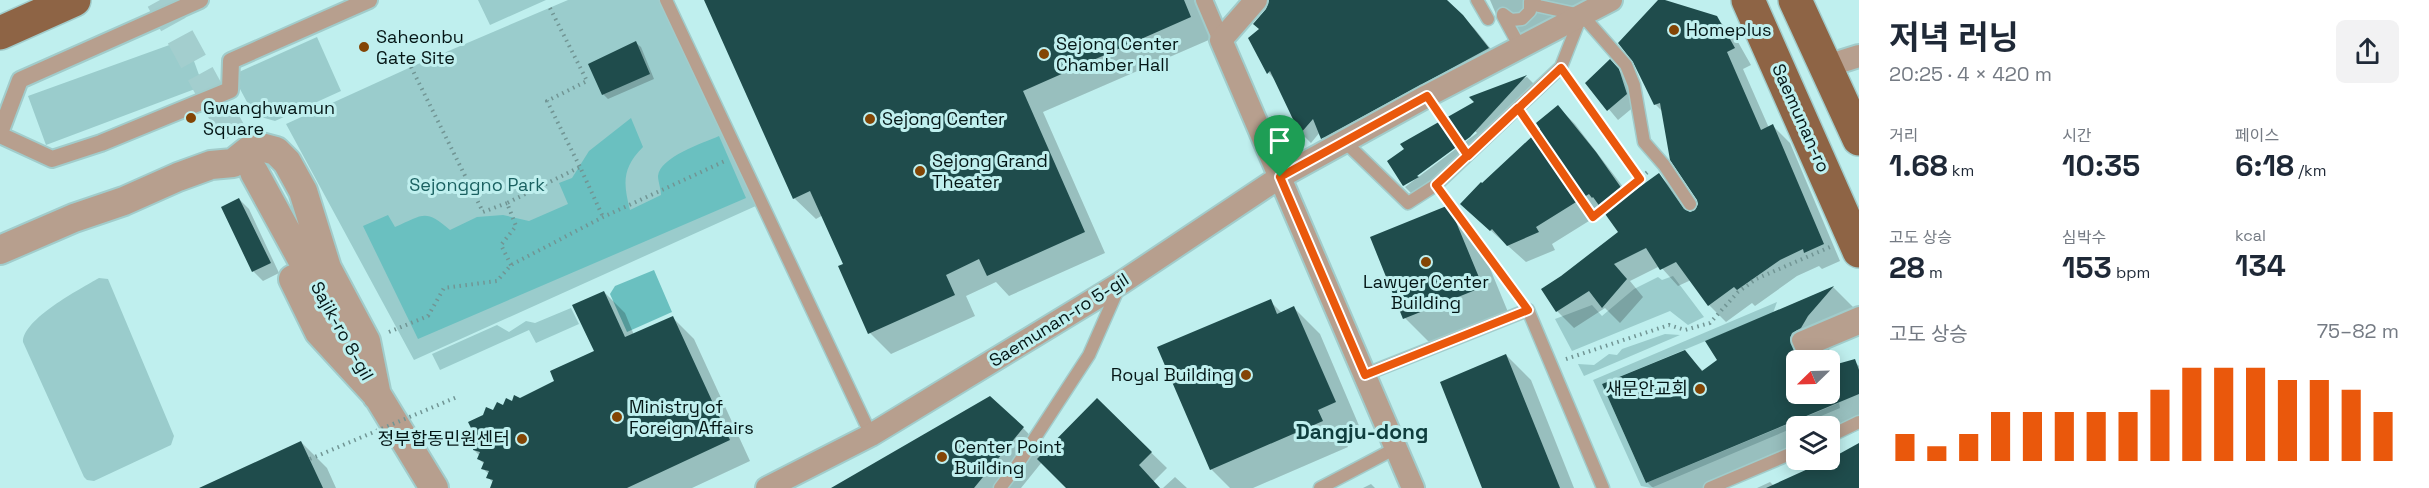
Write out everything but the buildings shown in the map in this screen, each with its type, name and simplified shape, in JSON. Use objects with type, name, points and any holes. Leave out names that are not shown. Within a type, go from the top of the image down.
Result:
[{"type":"main road","points":[[0,33],[74,0]]},
{"type":"main road","name":"Saemunan-ro","points":[[1748,0],[1856,244]]},
{"type":"main road","points":[[1795,0],[1859,139]]},
{"type":"street","points":[[200,0],[20,80],[0,134],[52,159],[101,143],[230,90],[231,61],[369,0]]},
{"type":"street","points":[[1204,0],[1413,488]]},
{"type":"street","points":[[1221,40],[1256,0]]},
{"type":"street","name":"Saemunan-ro 5-gil","points":[[767,488],[872,435],[1121,283],[1280,177],[1427,96],[1611,0]]},
{"type":"street","points":[[1827,66],[1859,56]]},
{"type":"street","points":[[0,250],[74,218],[124,201],[211,165],[244,167],[248,151],[261,147],[276,151],[287,162],[303,191],[327,268],[366,341],[377,396]]},
{"type":"street","name":"Sajik-ro 8-gil","points":[[244,167],[377,396],[434,488]]},
{"type":"street","points":[[1859,315],[1800,340],[1804,349],[1859,326]]},
{"type":"lane","points":[[666,0],[872,435]]},
{"type":"lane","points":[[1481,1],[1488,19]]},
{"type":"lane","points":[[1520,47],[1503,14],[1511,20],[1522,19],[1528,15],[1530,2],[1582,15],[1626,65],[1634,85],[1644,142],[1690,204]]},
{"type":"lane","points":[[1344,141],[1407,203],[1436,185],[1561,68],[1582,15]]},
{"type":"lane","points":[[1000,488],[1089,355],[1121,283]]},
{"type":"lane","points":[[1365,375],[1528,310],[1603,488]]},
{"type":"lane","points":[[1840,431],[1859,422]]},
{"type":"lane","points":[[1320,488],[1396,448]]},
{"type":"lane","points":[[1710,488],[1786,456]]},
{"type":"path","points":[[550,8],[586,81],[547,101],[603,217]]},
{"type":"path","points":[[411,67],[483,212],[507,203],[580,167]]},
{"type":"path","points":[[1561,68],[1640,179]]},
{"type":"path","points":[[1427,96],[1468,156]]},
{"type":"path","points":[[1518,108],[1593,217],[1661,162]]},
{"type":"path","points":[[366,341],[428,316],[444,288],[497,281],[511,265],[603,217],[740,154]]},
{"type":"path","points":[[1436,185],[1528,310]]},
{"type":"path","points":[[507,203],[516,226],[501,245],[511,265]]},
{"type":"path","points":[[1551,364],[1670,325],[1685,330],[1710,323],[1738,292],[1755,279],[1856,244]]},
{"type":"path","points":[[310,459],[457,397]]},
{"type":"green space","points":[[478,0],[546,0],[490,25]]},
{"type":"green space","name":"Sejonggno Park","points":[[568,0],[665,0],[758,205],[414,360],[286,124],[411,67]]},
{"type":"green space","points":[[317,37],[341,91],[275,121],[254,115],[240,89],[239,72]]},
{"type":"green space","points":[[186,39],[203,86],[46,145],[28,96]]},
{"type":"green space","points":[[1673,276],[1704,317],[1688,325],[1670,311],[1572,351],[1555,319],[1592,305],[1602,316],[1634,289],[1658,277],[1662,280]]},
{"type":"green space","points":[[99,278],[108,279],[174,436],[171,445],[94,481],[84,477],[23,342],[25,333],[42,315]]},
{"type":"green space","points":[[1777,302],[1773,313],[1602,384],[1646,483],[1786,425],[1786,431],[1651,488],[1641,486],[1593,380]]},
{"type":"green space","points":[[571,308],[579,324],[536,343],[529,330],[440,370],[432,354],[497,325],[509,332],[526,321],[535,323]]},
{"type":"green space","points":[[1665,334],[1680,335],[1584,376],[1578,364],[1594,365],[1609,354],[1617,355],[1622,349]]},
{"type":"green space","points":[[1837,404],[1839,404],[1840,408],[1821,416],[1808,416]]},
{"type":"shaded area","points":[[631,118],[643,147],[631,162],[626,176],[626,192],[630,210],[661,195],[658,176],[666,163],[683,151],[719,136],[746,198],[418,339],[363,226],[388,215],[395,227],[418,217],[429,216],[450,230],[477,217],[503,215],[529,221],[568,204],[559,183],[572,178],[589,151]]},
{"type":"shaded area","points":[[654,270],[672,312],[627,332],[610,294],[615,286]]},
{"type":"tunnel","points":[[160,0],[254,172]]},
{"type":"place","name":"Homeplus","points":[[1674,30]]},
{"type":"place","name":"Saheonbu Gate Site","points":[[364,47]]},
{"type":"place","name":"Sejong Center Chamber Hall","points":[[1044,54]]},
{"type":"place","name":"Gwanghwamun Square","points":[[191,118]]},
{"type":"place","name":"Sejong Center","points":[[870,119]]},
{"type":"place","name":"Sejong Grand Theater","points":[[920,171]]},
{"type":"place","name":"Lawyer Center Building","points":[[1426,262]]},
{"type":"place","name":"Royal Building","points":[[1246,375]]},
{"type":"place","name":"새문안교회","points":[[1700,389]]},
{"type":"place","name":"Ministry of Foreign Affairs","points":[[617,417]]},
{"type":"place","name":"정부합동민원센터","points":[[522,439]]},
{"type":"place","name":"Center Point Building","points":[[942,457]]},
{"type":"district","name":"Dangju-dong","points":[[1362,432]]},
{"type":"route","points":[[1280,177],[1365,375],[1528,310],[1436,185],[1468,156],[1518,108],[1593,217],[1640,179],[1561,68],[1518,108],[1468,156],[1427,96],[1280,177]]}]
